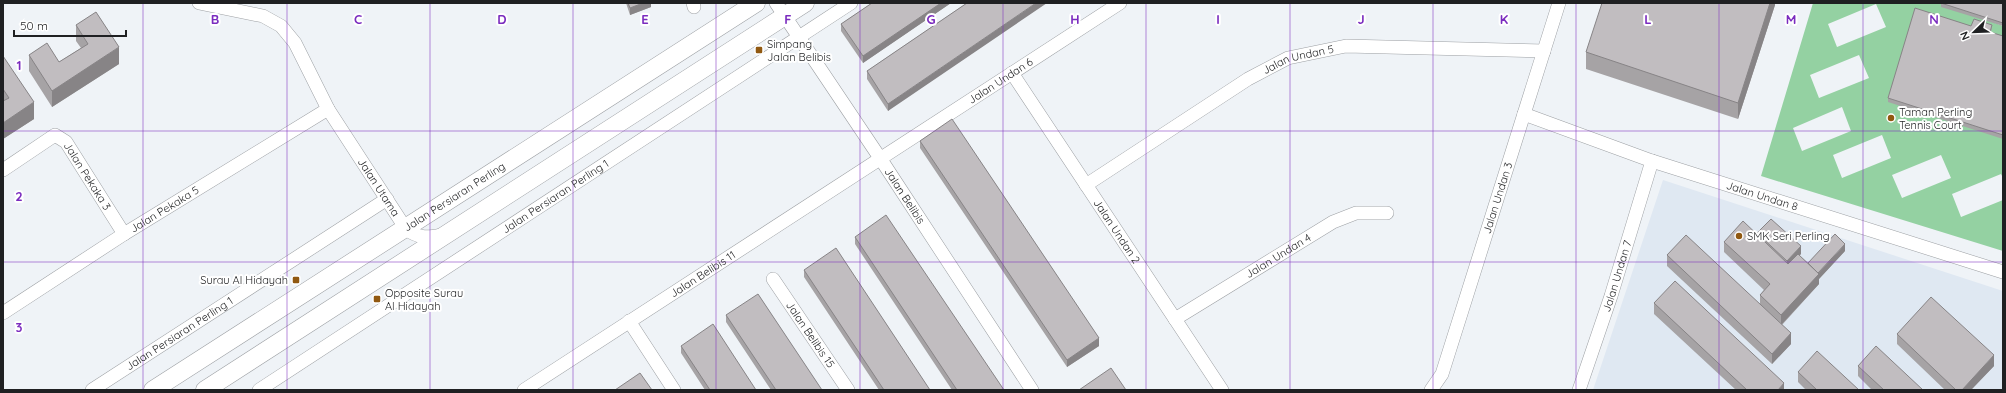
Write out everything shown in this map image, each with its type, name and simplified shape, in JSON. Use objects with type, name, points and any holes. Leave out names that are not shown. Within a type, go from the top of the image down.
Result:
[{"type":"main road","name":"Jalan Persiaran Perling","points":[[153,390],[756,3]]},
{"type":"main road","points":[[205,390],[447,234],[780,10],[805,3]]},
{"type":"street","name":"Jalan Utama","points":[[199,3],[263,16],[281,26],[295,43],[328,108],[406,229],[416,236],[426,238],[447,234]]},
{"type":"street","name":"Jalan Persiaran Perling 1","points":[[259,390],[851,3]]},
{"type":"street","name":"Jalan Undan 6","points":[[880,158],[1120,3]]},
{"type":"street","name":"Jalan Undan 3","points":[[1431,390],[1442,374],[1559,3]]},
{"type":"street","name":"Jalan Belibis","points":[[780,10],[800,36],[836,95],[880,158],[1032,390]]},
{"type":"street","name":"Jalan Undan 5","points":[[1086,185],[1248,79],[1288,58],[1346,46],[1544,51]]},
{"type":"street","name":"Jalan Undan 2","points":[[1012,73],[1222,390]]},
{"type":"street","name":"Jalan Pekaka 5","points":[[3,313],[124,234],[328,108]]},
{"type":"street","name":"Jalan Undan 8","points":[[1524,114],[1652,162],[2003,272]]},
{"type":"street","name":"Jalan Pekaka 3","points":[[3,170],[55,136],[66,142],[124,234]]},
{"type":"street","name":"Jalan Belibis 11","points":[[524,390],[880,158]]},
{"type":"street","name":"Jalan Undan 7","points":[[1579,390],[1611,296],[1652,162]]},
{"type":"street","name":"Jalan Persiaran Perling 1","points":[[92,390],[387,198]]},
{"type":"street","name":"Jalan Undan 4","points":[[1175,319],[1333,222],[1356,213],[1387,213]]},
{"type":"street","name":"Jalan Belibis 15","points":[[773,279],[848,390]]},
{"type":"street","points":[[629,321],[674,390]]},
{"type":"shaded area","name":"SMK Seri Perling","points":[[1663,180],[2003,291],[2003,390],[1593,390]]},
{"type":"green space","name":"Taman Perling Tennis Court","points":[[1813,3],[1942,3],[2003,26],[2003,39],[1974,23],[2003,139],[2003,178],[2001,174],[1952,194],[1961,217],[2003,200],[2003,251],[1761,176]],"holes":[[[1876,4],[1886,27],[1837,47],[1828,24]],[[1859,55],[1869,78],[1819,98],[1810,75]],[[1842,107],[1851,131],[1802,151],[1793,128]],[[1882,135],[1891,158],[1842,178],[1833,155]],[[1941,155],[1951,178],[1902,198],[1892,175]]]},
{"type":"building","points":[[628,3],[643,3],[630,8]]},
{"type":"building","points":[[872,3],[941,3],[863,56],[841,24]]},
{"type":"building","points":[[967,3],[1036,3],[888,104],[867,71]]},
{"type":"building","points":[[1602,3],[1770,3],[1738,103],[1586,52]]},
{"type":"building","points":[[1941,3],[2003,3],[2003,23]]},
{"type":"building","points":[[1915,8],[1971,26],[1974,19],[1992,25],[1990,32],[2003,36],[2003,135],[1888,98]]},
{"type":"building","points":[[96,12],[119,47],[52,91],[29,55],[47,43],[59,62],[88,44],[76,25]]},
{"type":"building","points":[[3,56],[34,102],[3,123],[3,101],[9,98],[3,89]]},
{"type":"building","points":[[952,119],[1099,338],[1067,360],[920,141]]},
{"type":"building","points":[[886,215],[1004,390],[957,390],[855,237]]},
{"type":"building","points":[[1771,219],[1801,246],[1787,261],[1757,233]]},
{"type":"building","points":[[1743,221],[1788,264],[1798,254],[1819,274],[1781,315],[1760,295],[1770,284],[1724,242]]},
{"type":"building","points":[[1835,234],[1845,244],[1818,273],[1808,263]]},
{"type":"building","points":[[1686,235],[1791,333],[1772,354],[1667,255]]},
{"type":"building","points":[[836,248],[930,390],[884,390],[804,270]]},
{"type":"building","points":[[1675,281],[1784,383],[1778,390],[1747,390],[1654,303]]},
{"type":"building","points":[[758,294],[822,390],[776,390],[726,315]]},
{"type":"building","points":[[1931,297],[1994,355],[1962,390],[1956,390],[1897,334]]},
{"type":"building","points":[[713,324],[756,390],[710,390],[681,346]]},
{"type":"building","points":[[1876,346],[1923,390],[1884,390],[1858,366]]},
{"type":"building","points":[[1817,351],[1859,390],[1817,390],[1798,372]]},
{"type":"building","points":[[1111,368],[1126,390],[1079,390]]},
{"type":"building","points":[[640,373],[652,390],[615,390]]},
{"type":"place","name":"Simpang Jalan Belibis","points":[[759,50]]},
{"type":"place","name":"Taman Perling Tennis Court","points":[[1891,118]]},
{"type":"place","name":"SMK Seri Perling","points":[[1739,236]]},
{"type":"place","name":"Surau Al Hidayah","points":[[296,280]]},
{"type":"place","name":"Opposite Surau Al Hidayah","points":[[377,299]]}]
